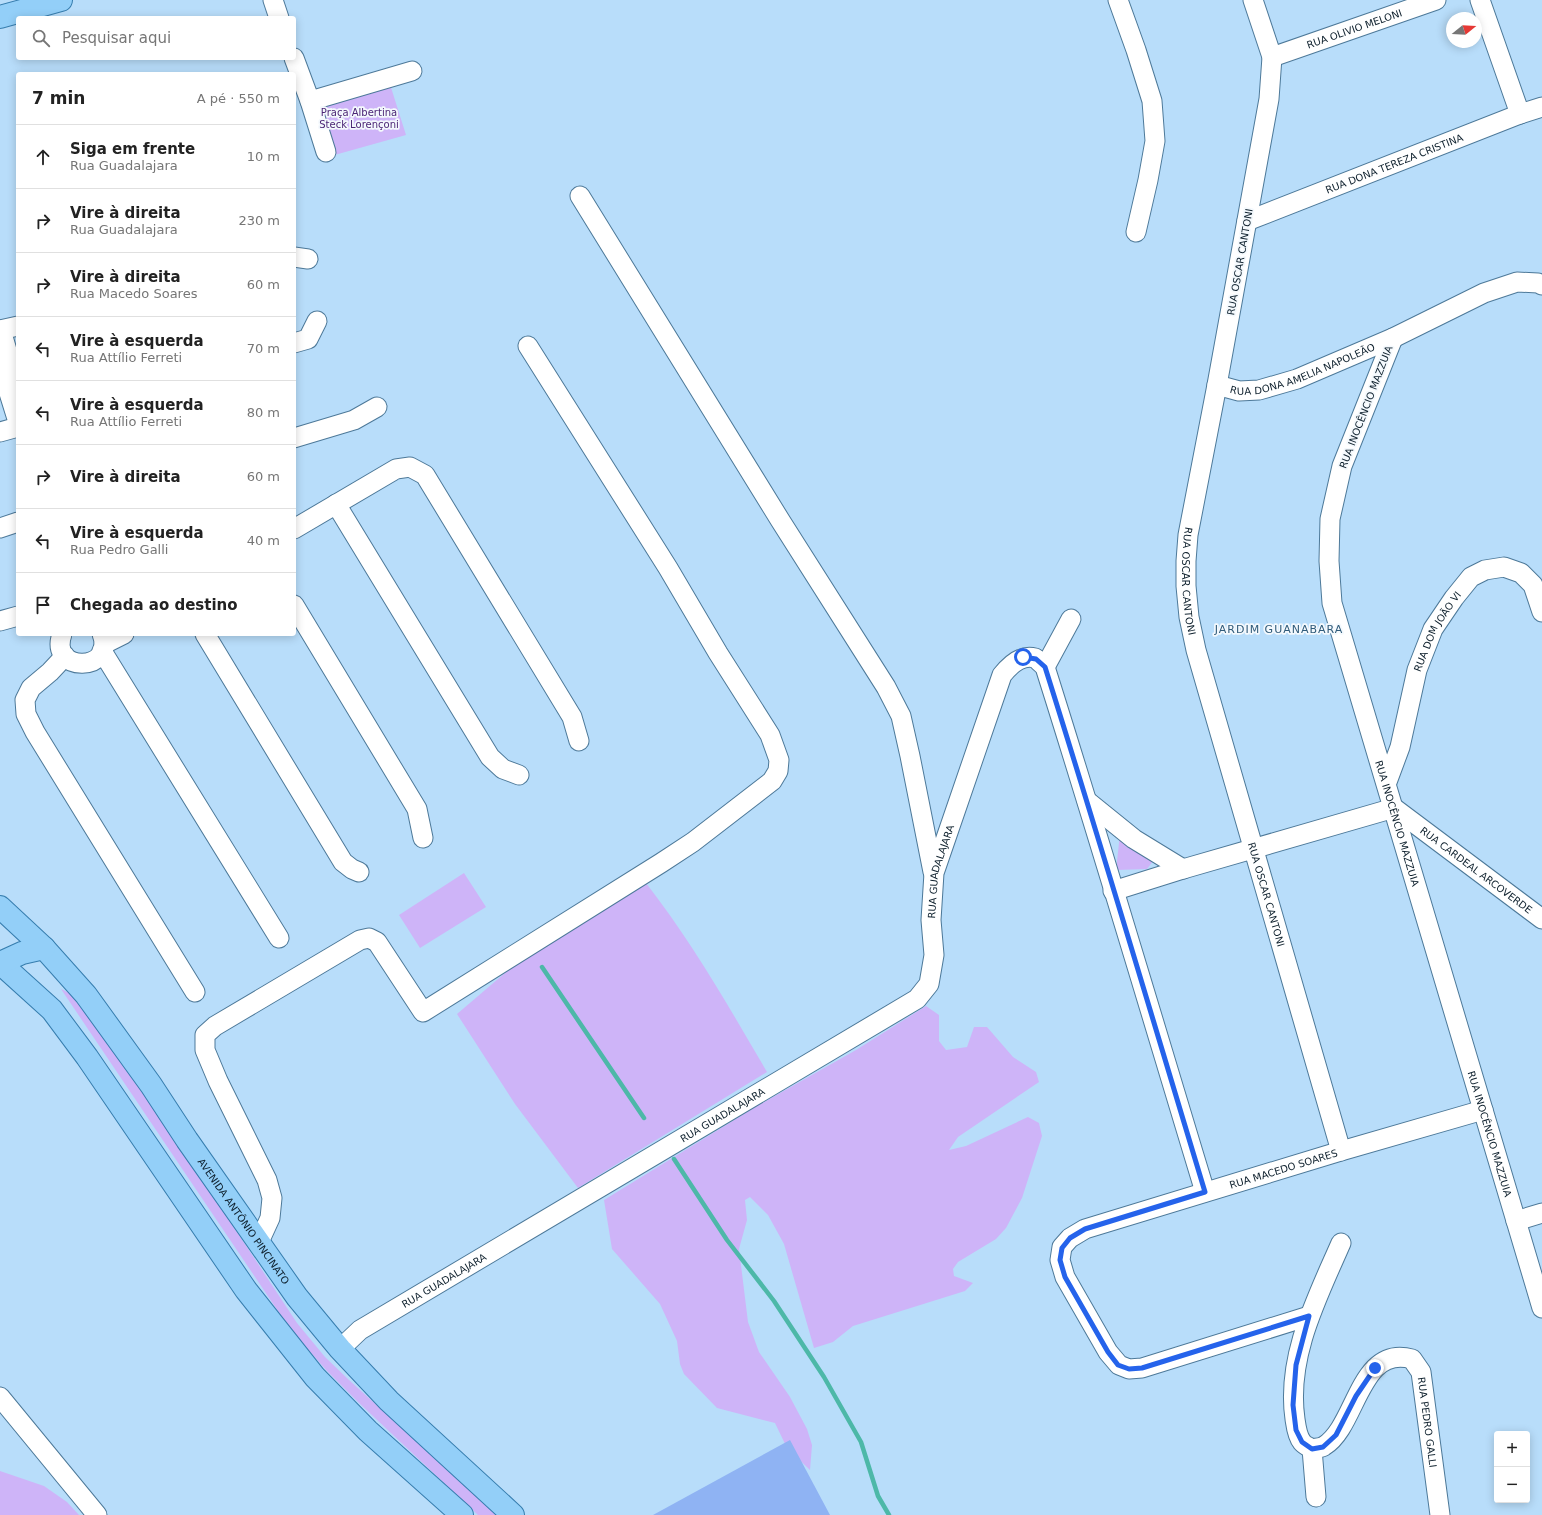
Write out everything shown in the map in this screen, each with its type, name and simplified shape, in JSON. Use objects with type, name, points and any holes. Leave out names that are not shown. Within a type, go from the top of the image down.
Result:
[{"type":"main road","points":[[0,17],[61,0]]},
{"type":"main road","name":"AVENIDA ANTÔNIO PINCINATO","points":[[0,907],[44,948],[86,995],[124,1046],[187,1140],[297,1297],[340,1349],[389,1401],[513,1515]]},
{"type":"main road","points":[[44,948],[22,953],[0,963],[52,1010],[87,1057],[158,1159],[246,1290],[315,1377],[368,1431],[462,1515]]},
{"type":"street","points":[[273,0],[278,16]]},
{"type":"street","points":[[1118,0],[1152,101],[1155,141],[1136,232]]},
{"type":"street","name":"RUA OSCAR CANTONI","points":[[1253,0],[1272,57],[1269,99],[1188,535],[1186,586],[1189,617],[1196,650],[1341,1151]]},
{"type":"street","name":"RUA OLIVIO MELONI","points":[[1272,57],[1436,0]]},
{"type":"street","points":[[1480,0],[1520,114]]},
{"type":"street","points":[[295,60],[310,101],[326,152]]},
{"type":"street","points":[[310,101],[412,71]]},
{"type":"street","name":"RUA DONA TEREZA CRISTINA","points":[[1247,221],[1520,114],[1542,107]]},
{"type":"street","points":[[580,196],[780,520],[886,687],[901,716],[934,873]]},
{"type":"street","name":"RUA DONA AMELIA NAPOLEÃO","points":[[1217,385],[1238,391],[1259,390],[1297,379],[1393,338],[1484,293],[1517,282],[1538,283],[1542,285]]},
{"type":"street","points":[[296,342],[308,339],[317,321]]},
{"type":"street","points":[[6,329],[16,378]]},
{"type":"street","name":"RUA INOCÊNCIO MAZZUIA","points":[[1393,338],[1342,466],[1330,519],[1329,561],[1332,603],[1542,1308]]},
{"type":"street","points":[[259,1242],[270,1218],[272,1198],[267,1180],[218,1081],[205,1050],[205,1035],[215,1026],[360,940],[369,938],[377,942],[423,1012],[693,842],[772,781],[778,770],[779,760],[770,734],[718,653],[668,568],[528,346]]},
{"type":"street","points":[[0,364],[16,416]]},
{"type":"street","points":[[296,437],[354,420],[377,407]]},
{"type":"street","points":[[0,432],[16,428]]},
{"type":"street","points":[[296,528],[396,468],[410,467],[425,475],[572,717],[579,741]]},
{"type":"street","points":[[336,504],[490,757],[503,769],[519,775]]},
{"type":"street","points":[[0,528],[16,523]]},
{"type":"street","name":"RUA DOM JOÃO VI","points":[[1386,782],[1400,747],[1417,670],[1433,629],[1471,576],[1485,570],[1504,567],[1521,573],[1533,585],[1542,611]]},
{"type":"street","points":[[296,608],[417,809],[423,838]]},
{"type":"street","points":[[0,621],[16,617]]},
{"type":"street","points":[[1071,619],[1045,667],[1205,1192]]},
{"type":"street","points":[[61,636],[60,643],[65,656],[78,664],[85,664],[92,662],[98,657],[103,643],[119,636]]},
{"type":"street","points":[[206,636],[343,862],[359,872]]},
{"type":"street","points":[[103,643],[279,938]]},
{"type":"street","points":[[65,656],[31,688],[25,700],[26,714],[35,732],[195,992]]},
{"type":"street","name":"RUA GUADALAJARA","points":[[340,1349],[360,1330],[917,999],[929,984],[934,955],[931,920],[934,873],[1002,675],[1010,665],[1023,657],[1036,659],[1045,667]]},
{"type":"street","points":[[1087,801],[1134,839],[1183,869]]},
{"type":"street","points":[[1113,891],[1183,869],[1394,808]]},
{"type":"street","name":"RUA CARDEAL ARCOVERDE","points":[[1394,808],[1542,919]]},
{"type":"street","name":"RUA MACEDO SOARES","points":[[1309,1316],[1142,1368],[1129,1369],[1118,1365],[1108,1352],[1065,1277],[1060,1260],[1062,1248],[1070,1238],[1085,1229],[1341,1151],[1483,1110]]},
{"type":"street","points":[[1516,1221],[1542,1213]]},
{"type":"street","points":[[1316,1497],[1312,1449],[1302,1442],[1296,1430],[1293,1405],[1296,1365],[1309,1316],[1341,1243]]},
{"type":"street","name":"RUA PEDRO GALLI","points":[[1312,1449],[1323,1447],[1336,1435],[1356,1396],[1375,1368],[1388,1358],[1402,1356],[1412,1359],[1421,1372],[1440,1515]]},
{"type":"street","points":[[0,1397],[98,1515]]},
{"type":"green space","name":"Praça Albertina Steck Lorençoni","points":[[388,78],[406,135],[331,156],[310,101]]},
{"type":"green space","points":[[1120,834],[1156,857],[1147,869],[1116,870]]},
{"type":"green space","points":[[464,873],[486,907],[420,948],[399,915]]},
{"type":"green space","points":[[646,883],[679,928],[724,999],[767,1072],[578,1188],[515,1104],[457,1014],[511,968]]},
{"type":"green space","points":[[61,989],[84,1000],[297,1323],[325,1357],[498,1515],[478,1515],[358,1402],[327,1371],[290,1329]]},
{"type":"green space","points":[[926,1006],[939,1015],[939,1041],[946,1050],[967,1047],[974,1027],[987,1027],[1013,1057],[1036,1072],[1039,1082],[958,1137],[949,1150],[966,1146],[1028,1117],[1039,1123],[1042,1136],[1022,1198],[1006,1228],[996,1239],[958,1262],[953,1269],[954,1276],[973,1283],[965,1291],[853,1326],[833,1342],[814,1348],[784,1244],[768,1215],[750,1197],[745,1200],[747,1220],[739,1249],[748,1322],[759,1352],[790,1397],[807,1429],[812,1445],[810,1470],[787,1448],[775,1423],[717,1408],[684,1374],[680,1364],[677,1341],[660,1304],[612,1249],[604,1200],[757,1106],[856,1050]]},
{"type":"green space","points":[[0,1471],[44,1486],[67,1502],[79,1515],[0,1515]]},
{"type":"building","points":[[790,1440],[830,1515],[653,1515]]},
{"type":"waterway","points":[[542,967],[644,1118]]},
{"type":"waterway","points":[[674,1159],[727,1240],[774,1301],[824,1377],[861,1442],[878,1496],[889,1515]]},
{"type":"district","name":"JARDIM GUANABARA","points":[[1279,629]]},
{"type":"route","points":[[1023,657],[1036,659],[1045,667],[1205,1192],[1085,1229],[1070,1238],[1062,1248],[1060,1260],[1065,1277],[1108,1352],[1118,1365],[1129,1369],[1142,1368],[1309,1316],[1296,1365],[1293,1405],[1296,1430],[1302,1442],[1312,1449],[1323,1447],[1336,1435],[1356,1396],[1375,1368]]}]
